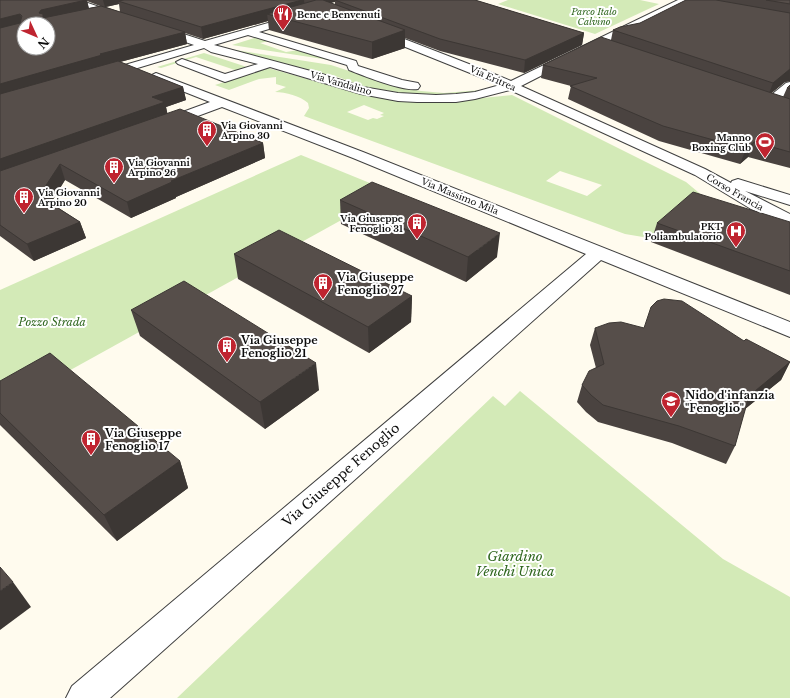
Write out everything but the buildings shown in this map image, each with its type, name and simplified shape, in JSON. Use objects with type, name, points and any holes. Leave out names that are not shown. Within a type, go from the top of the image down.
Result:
[{"type":"street","points":[[70,0],[132,21]]},
{"type":"street","points":[[511,86],[599,42],[687,1]]},
{"type":"street","points":[[83,17],[119,8]]},
{"type":"street","points":[[93,77],[304,16]]},
{"type":"street","name":"Via Vandalino","points":[[147,26],[205,44],[215,50],[271,59],[361,90],[398,96],[426,98],[460,97],[495,92],[511,86]]},
{"type":"street","name":"Via Eritrea","points":[[368,28],[448,59],[511,86],[700,172]]},
{"type":"street","name":"Via Vandalino","points":[[248,32],[352,63],[353,68]]},
{"type":"street","points":[[585,38],[614,48]]},
{"type":"street","name":"Via Vandalino","points":[[288,56],[342,64],[399,83],[427,89],[450,90],[483,86],[511,86]]},
{"type":"street","points":[[182,62],[225,78],[271,59]]},
{"type":"street","name":"Via Massimo Mila","points":[[128,67],[222,102],[599,252],[790,330]]},
{"type":"street","points":[[784,108],[767,102],[790,86]]},
{"type":"street","points":[[149,129],[222,102]]},
{"type":"street","name":"Corso Francia","points":[[700,172],[790,200]]},
{"type":"street","name":"Corso Francia","points":[[700,172],[757,205],[790,221]]},
{"type":"street","name":"Via Giuseppe Fenoglio","points":[[84,698],[599,252]]},
{"type":"green space","name":"Parco Italo Calvino","points":[[508,0],[640,0],[659,4],[595,34],[498,4]]},
{"type":"green space","points":[[258,37],[270,41],[260,43],[286,52],[299,50],[336,61],[232,45]]},
{"type":"green space","points":[[223,48],[331,65],[392,85],[421,91],[444,93],[483,91],[434,95],[409,94],[365,87],[338,77],[221,49]]},
{"type":"green space","points":[[204,53],[247,67],[238,71],[196,57],[161,68],[157,67]]},
{"type":"green space","points":[[268,68],[365,95],[386,99],[452,101],[512,95],[686,182],[704,197],[655,239],[625,234],[304,116],[309,108],[308,103],[293,95],[275,92],[286,87],[276,84],[276,77],[259,79],[229,90],[215,85]],"holes":[[[364,105],[384,113],[380,115],[384,116],[377,119],[373,118],[368,120],[347,112]],[[560,171],[602,185],[587,196],[546,181]]]},
{"type":"green space","name":"Pozzo Strada","points":[[301,155],[392,192],[0,409],[0,290]]},
{"type":"green space","name":"Giardino Venchi Unica","points":[[520,391],[723,559],[790,597],[790,698],[177,698],[493,396],[505,406]]},
{"type":"place","name":"Bene e Benvenuti","points":[[283,31]]},
{"type":"place","name":"Via Giovanni Arpino 30","points":[[207,147]]},
{"type":"place","name":"Manno Boxing Club","points":[[765,159]]},
{"type":"place","name":"Via Giovanni Arpino 26","points":[[114,184]]},
{"type":"place","name":"Via Giovanni Arpino 20","points":[[24,214]]},
{"type":"place","name":"Via Giuseppe Fenoglio 31","points":[[417,240]]},
{"type":"place","name":"PKT Poliambulatorio","points":[[736,248]]},
{"type":"place","name":"Via Giuseppe Fenoglio 27","points":[[323,300]]},
{"type":"place","name":"Via Giuseppe Fenoglio 21","points":[[227,363]]},
{"type":"place","name":"Nido d'infanzia \"Fenoglio\"","points":[[671,418]]},
{"type":"place","name":"Via Giuseppe Fenoglio 17","points":[[91,456]]}]
